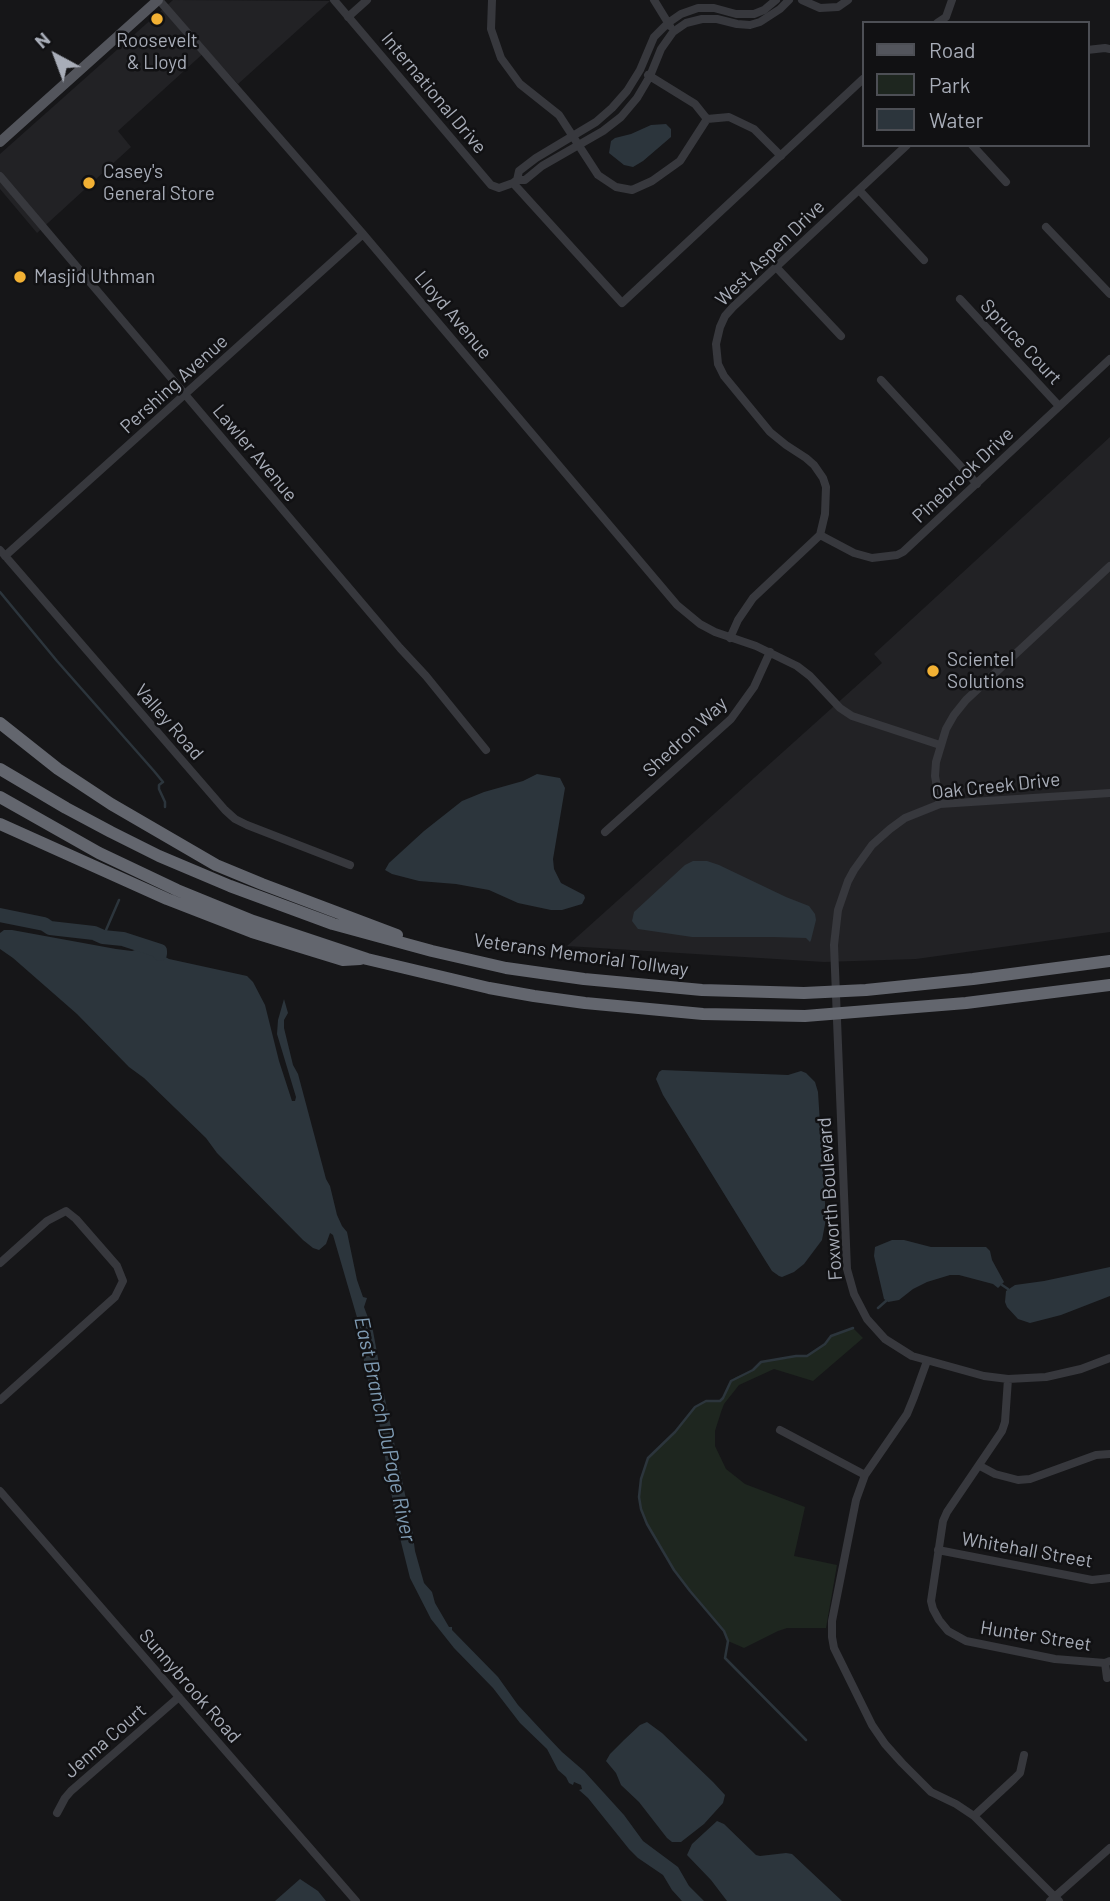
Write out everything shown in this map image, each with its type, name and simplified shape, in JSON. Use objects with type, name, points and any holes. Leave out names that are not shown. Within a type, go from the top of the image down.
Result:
[{"type":"highway","points":[[0,723],[58,769],[111,804],[216,865],[413,941],[432,951]]},
{"type":"highway","name":"Veterans Memorial Tollway","points":[[0,769],[77,814],[193,871],[313,917],[432,951],[506,968],[584,979],[702,990],[804,993],[974,979],[1110,961]]},
{"type":"highway","points":[[0,797],[99,853],[177,890],[253,921],[367,959],[489,988],[585,1003],[713,1015],[805,1016],[966,1003],[1110,985]]},
{"type":"highway","points":[[0,824],[167,899],[252,932],[343,960],[367,959]]},
{"type":"main road","points":[[0,142],[159,0]]},
{"type":"street","name":"Lloyd Avenue","points":[[159,0],[363,234],[677,605],[700,624],[770,652],[797,666],[840,708],[852,716],[940,745]]},
{"type":"street","name":"International Drive","points":[[334,0],[491,185],[499,188],[515,181]]},
{"type":"street","points":[[348,17],[367,0]]},
{"type":"street","points":[[492,0],[491,29],[501,58],[520,84],[559,116],[598,175],[615,187],[632,190],[652,181],[680,160],[708,119]]},
{"type":"street","points":[[654,0],[673,32]]},
{"type":"street","points":[[515,181],[527,164],[596,122],[612,108],[640,70],[654,37],[668,23],[698,8],[754,14],[776,0]]},
{"type":"street","points":[[515,181],[526,180],[542,166],[603,131],[621,117],[650,76],[660,50],[673,32],[686,23],[717,19],[750,25],[769,18],[789,0]]},
{"type":"street","points":[[802,0],[820,8],[838,7],[848,0]]},
{"type":"street","points":[[940,21],[946,17],[951,0]]},
{"type":"street","points":[[1089,50],[1110,49]]},
{"type":"street","points":[[640,70],[695,104],[708,119]]},
{"type":"street","points":[[515,181],[622,303],[862,80]]},
{"type":"street","points":[[708,119],[729,117],[754,129],[780,156]]},
{"type":"street","name":"West Aspen Drive","points":[[820,535],[825,514],[826,487],[820,474],[806,458],[770,432],[723,376],[718,364],[716,344],[724,316],[904,147]]},
{"type":"street","points":[[974,147],[1006,182]]},
{"type":"street","name":"Lawler Avenue","points":[[0,176],[486,750]]},
{"type":"street","points":[[859,190],[924,260]]},
{"type":"street","points":[[1046,226],[1110,294]]},
{"type":"street","name":"Pershing Avenue","points":[[3,553],[185,395],[363,234]]},
{"type":"street","points":[[776,267],[841,336]]},
{"type":"street","name":"Spruce Court","points":[[960,299],[1059,406]]},
{"type":"street","name":"Pinebrook Drive","points":[[820,535],[854,553],[872,558],[897,555],[1110,359]]},
{"type":"street","points":[[881,380],[977,484]]},
{"type":"street","points":[[730,638],[753,598],[820,535]]},
{"type":"street","name":"Valley Road","points":[[3,553],[235,819],[350,865]]},
{"type":"street","points":[[940,804],[935,776],[940,745],[950,722],[965,701],[1110,566]]},
{"type":"street","name":"Shedron Way","points":[[605,832],[731,719],[754,687],[770,652]]},
{"type":"street","name":"Oak Creek Drive","points":[[835,978],[836,924],[844,892],[853,870],[872,845],[890,829],[913,814],[940,804],[1110,793]]},
{"type":"street","name":"Foxworth Boulevard","points":[[835,978],[845,1236],[850,1283],[867,1319],[885,1339],[900,1350],[927,1361],[977,1374],[1033,1378],[1063,1374],[1110,1358]]},
{"type":"street","points":[[0,1263],[47,1221],[66,1211],[117,1266],[123,1281],[118,1293],[0,1400]]},
{"type":"street","points":[[927,1361],[907,1414],[865,1475],[853,1516],[832,1622],[834,1648],[872,1725],[902,1763],[931,1792],[974,1816],[1055,1900],[1110,1848]]},
{"type":"street","name":"Hunter Street","points":[[1008,1378],[1002,1431],[947,1512],[941,1528],[931,1601],[939,1620],[955,1636],[978,1644],[1055,1659],[1107,1662],[1107,1678]]},
{"type":"street","points":[[780,1430],[865,1475]]},
{"type":"street","points":[[980,1466],[995,1474],[1018,1480],[1030,1479],[1096,1455],[1110,1454]]},
{"type":"street","name":"Sunnybrook Road","points":[[0,1491],[356,1901]]},
{"type":"street","name":"Whitehall Street","points":[[938,1550],[1092,1580],[1110,1578]]},
{"type":"street","name":"Jenna Court","points":[[57,1813],[71,1791],[179,1697]]},
{"type":"street","points":[[974,1816],[1020,1773],[1024,1755]]},
{"type":"shaded area","points":[[173,0],[330,1],[238,84],[207,50],[118,131],[131,147],[37,233],[0,189],[0,154]]},
{"type":"shaded area","points":[[1110,437],[1110,932],[916,959],[824,962],[567,946],[882,663],[874,654]]},
{"type":"green space","points":[[853,1328],[863,1338],[813,1381],[774,1369],[739,1385],[721,1412],[715,1431],[715,1446],[726,1469],[745,1484],[805,1507],[794,1556],[837,1565],[826,1628],[787,1628],[744,1648],[728,1641],[724,1631],[674,1570],[647,1524],[639,1497],[645,1465],[648,1458],[675,1432],[695,1407],[706,1401],[720,1401],[736,1377],[753,1370],[761,1362],[807,1356],[825,1344],[831,1336]]},
{"type":"water","points":[[666,124],[671,129],[671,137],[633,167],[624,165],[609,153],[611,141],[615,138],[651,125]]},
{"type":"water","points":[[537,774],[560,778],[565,788],[553,859],[554,869],[561,883],[584,895],[582,904],[551,910],[518,903],[489,890],[419,881],[385,870],[389,863],[424,831],[462,801]]},
{"type":"water","points":[[693,861],[707,861],[719,865],[809,906],[816,920],[810,942],[806,938],[692,937],[638,929],[632,921],[634,912],[685,865]]},
{"type":"water","points":[[4,930],[132,951],[153,944],[160,954],[169,959],[247,976],[265,1005],[279,1061],[292,1101],[295,1101],[277,1034],[284,999],[288,1013],[284,1028],[293,1065],[298,1074],[337,1215],[347,1232],[357,1280],[363,1297],[367,1298],[364,1307],[373,1331],[380,1369],[379,1386],[384,1394],[406,1499],[408,1522],[412,1528],[424,1583],[432,1592],[435,1603],[449,1627],[452,1627],[498,1677],[518,1705],[544,1733],[624,1815],[643,1841],[678,1867],[689,1886],[704,1901],[682,1901],[663,1875],[629,1849],[579,1790],[582,1789],[581,1785],[569,1783],[558,1770],[547,1749],[520,1723],[493,1688],[454,1648],[431,1619],[410,1578],[397,1526],[379,1422],[364,1364],[363,1338],[333,1235],[330,1233],[326,1244],[319,1250],[303,1240],[217,1153],[206,1138],[144,1078],[129,1067],[77,1014],[0,949],[0,933]]},
{"type":"water","points":[[662,1070],[788,1075],[801,1071],[815,1082],[818,1092],[826,1219],[822,1240],[804,1264],[794,1272],[782,1277],[772,1271],[663,1095],[656,1079]]},
{"type":"water","points":[[892,1240],[904,1240],[931,1247],[986,1247],[1004,1282],[998,1288],[993,1284],[950,1275],[927,1282],[899,1300],[888,1302],[884,1299],[874,1256],[875,1247]]},
{"type":"water","points":[[1110,1267],[1110,1296],[1061,1315],[1030,1323],[1018,1319],[1005,1302],[1006,1291],[1015,1285]]},
{"type":"water","points":[[647,1722],[662,1733],[725,1795],[723,1803],[704,1824],[681,1842],[672,1842],[667,1838],[639,1802],[621,1785],[616,1773],[606,1761],[624,1740]]},
{"type":"water","points":[[717,1821],[724,1824],[756,1855],[792,1854],[842,1901],[727,1901],[687,1855],[692,1844]]},
{"type":"water","points":[[300,1879],[318,1891],[326,1901],[275,1901]]},
{"type":"waterway","points":[[0,592],[163,782],[159,789],[165,807]]},
{"type":"waterway","points":[[103,937],[119,900]]},
{"type":"waterway","name":"East Branch DuPage River","points":[[0,915],[44,924],[50,928],[123,939],[160,951],[160,954]]},
{"type":"waterway","points":[[1002,1285],[1008,1289]]},
{"type":"waterway","points":[[878,1308],[886,1301]]},
{"type":"waterway","points":[[806,1740],[725,1658],[728,1641],[724,1631],[674,1570],[647,1524],[639,1497],[641,1479],[648,1458],[675,1432],[695,1407],[706,1401],[720,1401],[731,1381],[753,1370],[761,1362],[807,1356],[825,1344],[831,1336],[853,1328]]},
{"type":"place","name":"Roosevelt & Lloyd","points":[[157,19]]},
{"type":"place","name":"Casey's General Store","points":[[89,183]]},
{"type":"place","name":"Masjid Uthman","points":[[20,277]]},
{"type":"place","name":"Scientel Solutions","points":[[933,671]]}]
